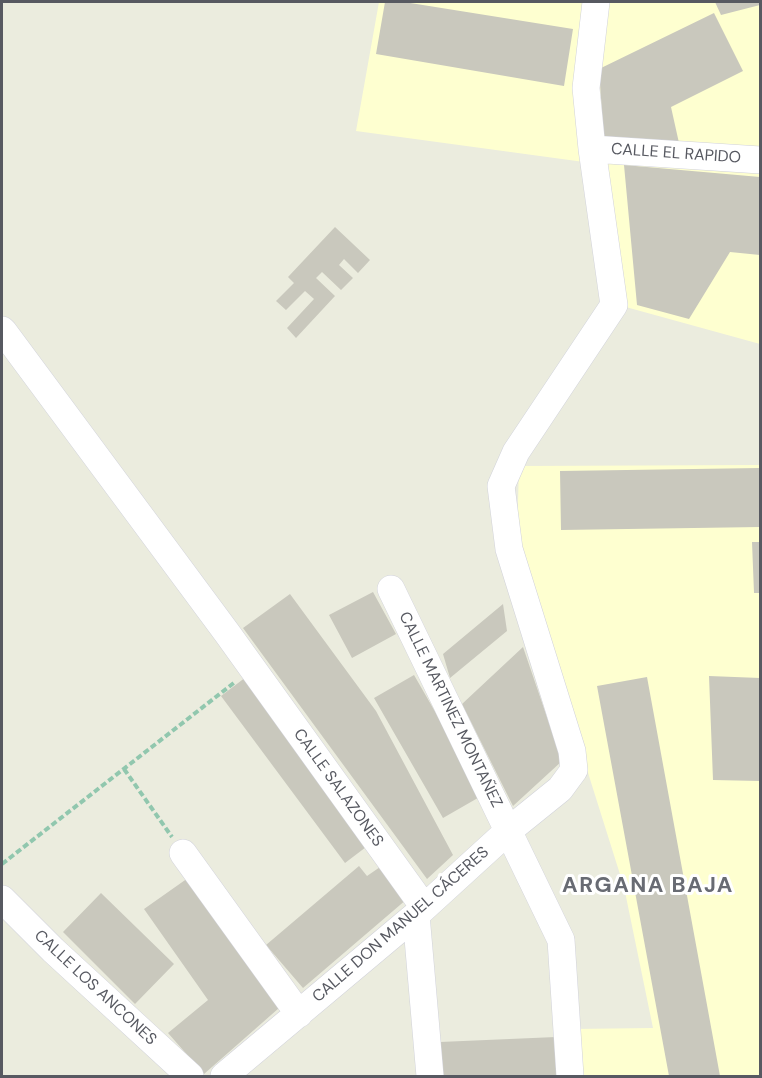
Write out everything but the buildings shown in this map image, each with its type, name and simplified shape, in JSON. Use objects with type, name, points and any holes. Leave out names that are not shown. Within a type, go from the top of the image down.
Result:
[{"type":"street","points":[[592,149],[586,88],[596,2]]},
{"type":"street","name":"CALLE EL RAPIDO","points":[[592,149],[760,160]]},
{"type":"street","name":"CALLE DON MANUEL CÁCERES","points":[[224,1077],[420,911],[508,831],[560,789],[574,770],[572,751],[509,549],[501,486],[516,453],[614,305],[592,149]]},
{"type":"street","name":"CALLE SALAZONES","points":[[2,330],[252,668],[420,911]]},
{"type":"street","name":"CALLE MARTINEZ MONTAÑEZ","points":[[391,589],[561,940],[570,1077]]},
{"type":"street","points":[[183,853],[299,1014]]},
{"type":"street","name":"CALLE LOS ANCONES","points":[[2,899],[53,950],[190,1077]]},
{"type":"street","points":[[420,911],[430,1077]]},
{"type":"path","points":[[2,864],[252,668]]},
{"type":"path","points":[[124,769],[183,853]]},
{"type":"shaded area","points":[[379,2],[760,2],[760,344],[604,301],[584,162],[356,131]]},
{"type":"shaded area","points":[[760,465],[760,1076],[576,1076],[573,1029],[653,1028],[624,887],[517,539],[519,466]]},
{"type":"district","name":"ARGANA BAJA","points":[[648,886]]}]
